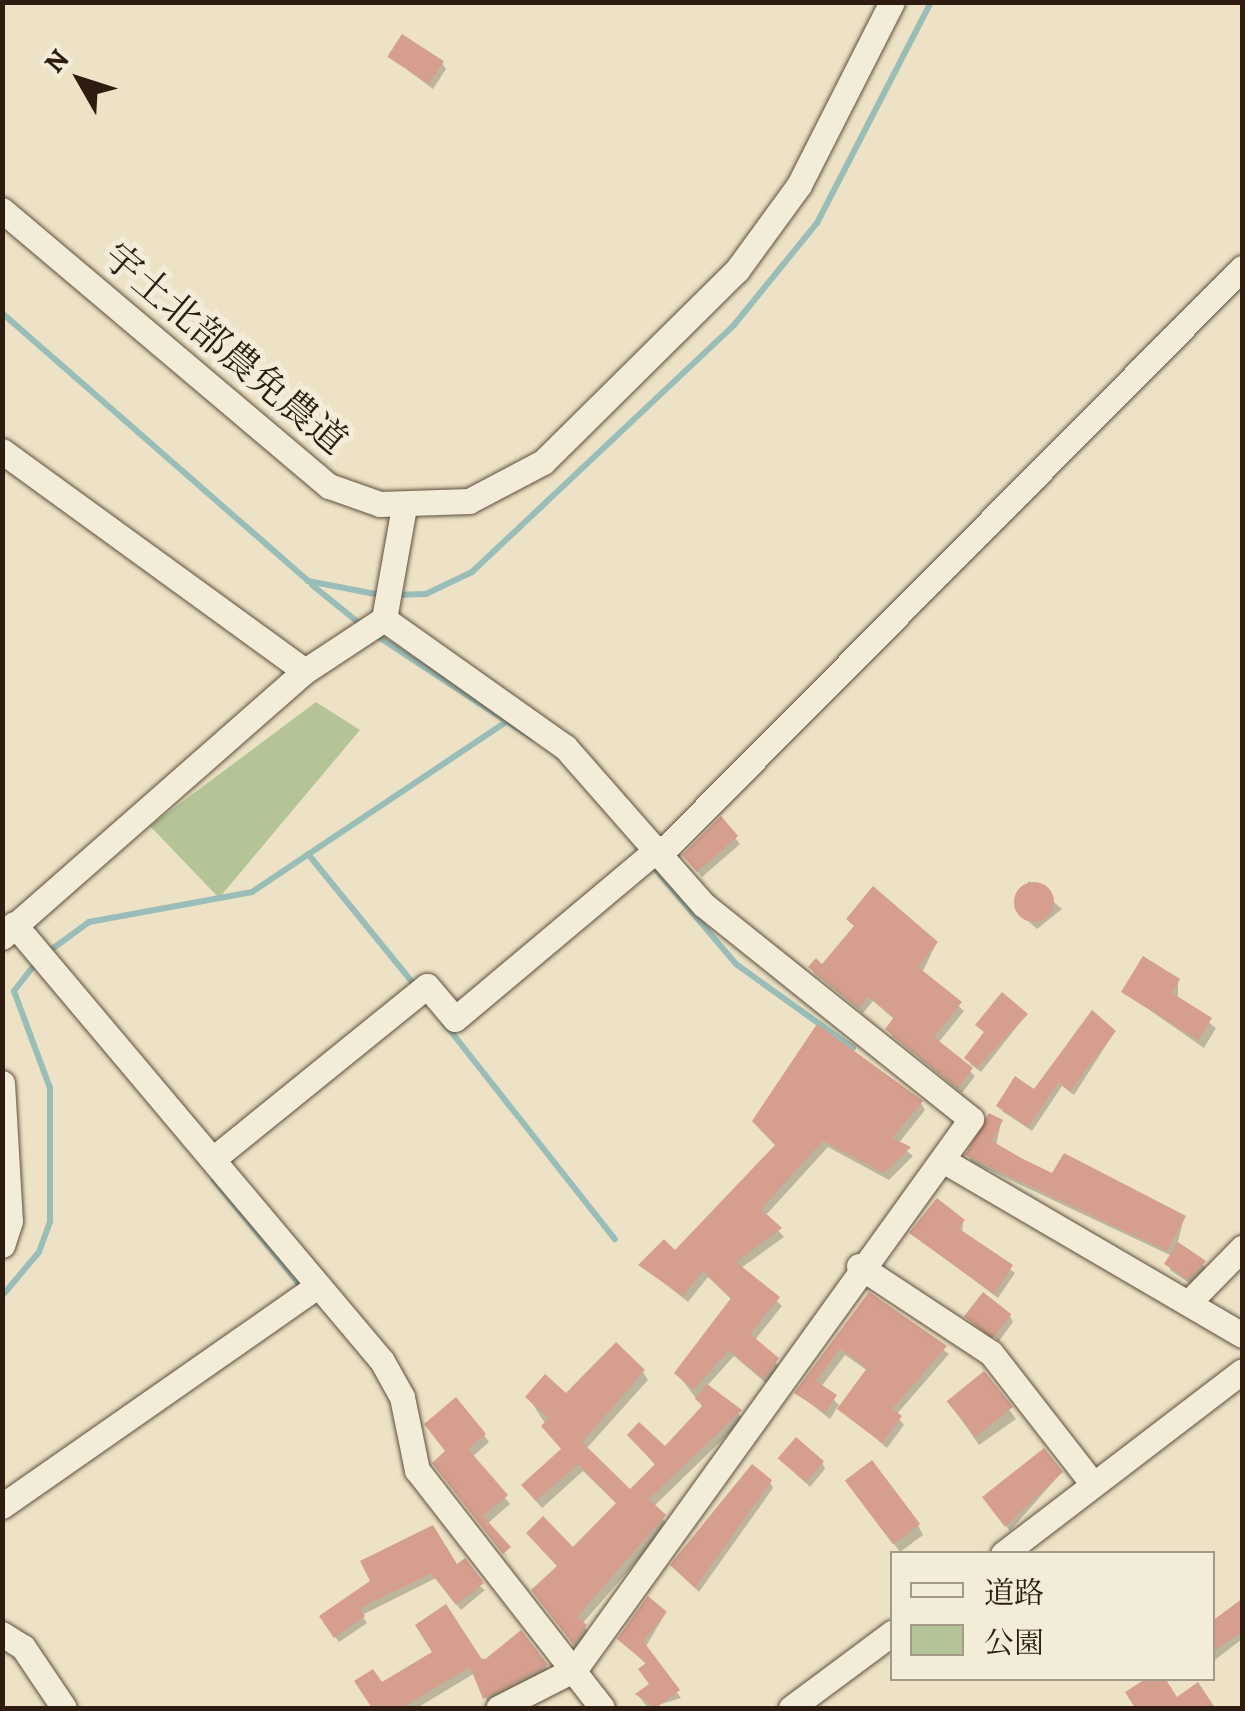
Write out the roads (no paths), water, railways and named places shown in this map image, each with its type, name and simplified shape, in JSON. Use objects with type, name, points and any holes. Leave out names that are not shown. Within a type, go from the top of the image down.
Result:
[{"type":"street","name":"宇土北部農免農道","points":[[2,210],[306,472],[350,495],[404,506],[469,501],[543,462],[702,311],[799,186],[892,2]]},
{"type":"street","points":[[213,1159],[428,986],[455,1019],[660,850],[1242,268]]},
{"type":"street","points":[[6,459],[306,672]]},
{"type":"street","points":[[404,506],[384,619],[306,672],[8,931],[213,1159],[316,1287],[382,1361],[402,1397],[417,1470],[441,1508],[575,1669],[602,1708]]},
{"type":"street","points":[[384,619],[565,747],[660,850],[704,905],[971,1119],[946,1162],[859,1266],[575,1669],[498,1708]]},
{"type":"street","points":[[2,1083],[10,1221],[2,1245]]},
{"type":"street","points":[[946,1162],[1242,1335]]},
{"type":"street","points":[[1189,1302],[1242,1248]]},
{"type":"street","points":[[859,1266],[991,1353],[1094,1484]]},
{"type":"street","points":[[2,1506],[316,1287]]},
{"type":"street","points":[[1007,1551],[1242,1371]]},
{"type":"street","points":[[2,1634],[23,1647],[64,1708]]},
{"type":"street","points":[[790,1708],[890,1634]]},
{"type":"waterway","points":[[394,595],[426,594],[472,572],[734,325],[817,223],[931,2]]},
{"type":"waterway","points":[[2,313],[308,581],[381,595]]},
{"type":"waterway","points":[[312,585],[364,627]]},
{"type":"waterway","points":[[374,634],[531,737]]},
{"type":"waterway","points":[[48,952],[89,922],[252,892],[503,724]]},
{"type":"waterway","points":[[308,854],[416,987]]},
{"type":"waterway","points":[[652,865],[736,964],[853,1048]]},
{"type":"waterway","points":[[2,1296],[39,1252],[50,1221],[50,1088],[14,991],[38,960]]},
{"type":"waterway","points":[[445,1024],[615,1239]]},
{"type":"waterway","points":[[214,1180],[304,1290]]}]
